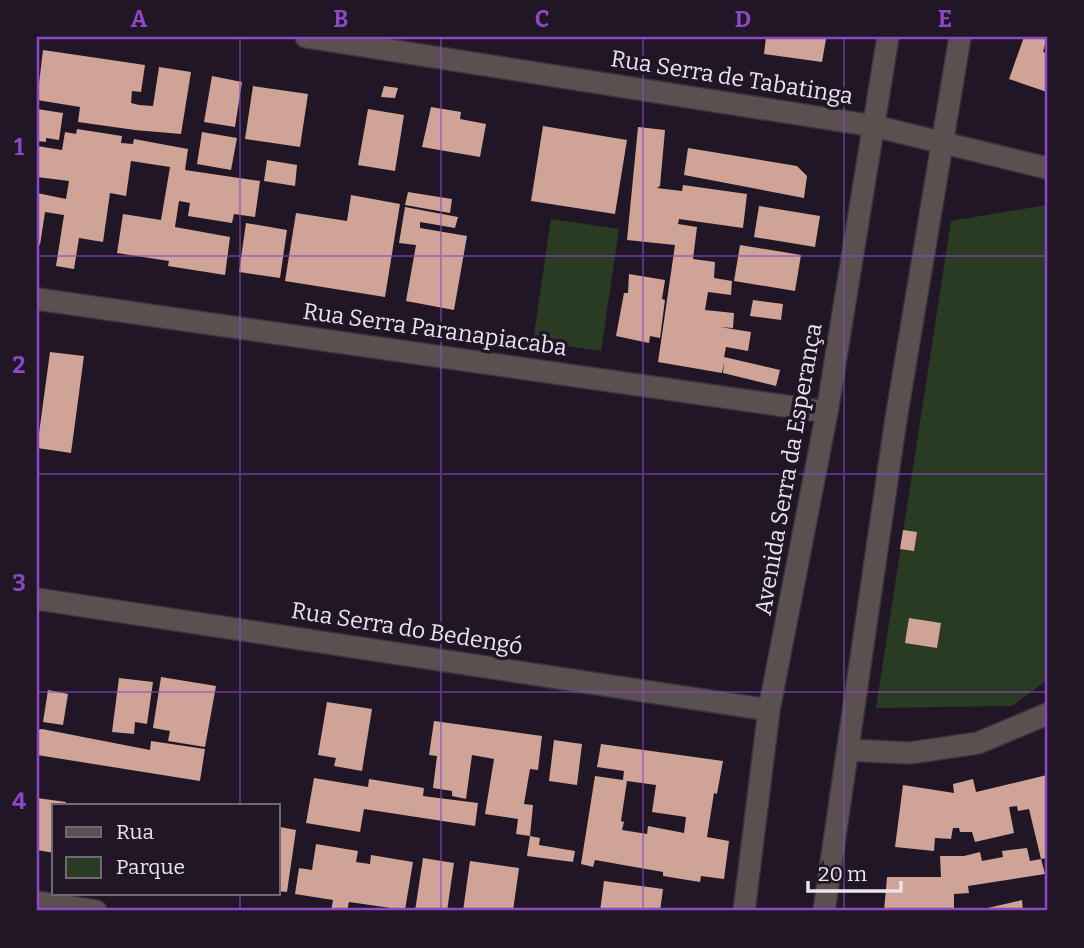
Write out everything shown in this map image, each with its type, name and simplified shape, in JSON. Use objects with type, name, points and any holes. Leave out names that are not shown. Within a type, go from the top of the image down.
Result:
[{"type":"street","name":"Rua Serra de Tabatinga","points":[[306,37],[874,126],[1047,168]]},
{"type":"street","name":"Avenida Serra da Esperança","points":[[744,911],[769,710],[827,412],[888,37]]},
{"type":"street","points":[[824,911],[896,419],[960,37]]},
{"type":"street","name":"Rua Serra Paranapiacaba","points":[[37,299],[827,412]]},
{"type":"street","name":"Rua Serra do Bedengó","points":[[37,598],[769,710]]},
{"type":"street","points":[[848,751],[910,753],[978,743],[1047,714]]},
{"type":"street","points":[[37,902],[96,911]]},
{"type":"green space","points":[[1047,205],[1047,680],[1012,706],[876,708],[951,221]]},
{"type":"green space","points":[[551,219],[619,229],[601,351],[533,341]]},
{"type":"building","points":[[766,37],[826,39],[822,62],[764,54]]},
{"type":"building","points":[[1024,37],[1047,37],[1043,52],[1047,53],[1047,92],[1009,79]]},
{"type":"building","points":[[43,50],[145,65],[141,92],[132,91],[131,103],[139,105],[153,106],[159,67],[191,72],[181,134],[78,122],[80,107],[37,100]]},
{"type":"building","points":[[212,76],[242,82],[235,127],[204,122]]},
{"type":"building","points":[[253,86],[308,94],[300,147],[245,139]]},
{"type":"building","points":[[384,86],[398,88],[395,98],[381,97]]},
{"type":"building","points":[[431,107],[461,112],[460,119],[486,124],[480,157],[422,147]]},
{"type":"building","points":[[37,109],[63,113],[59,140],[46,138],[46,142],[37,141]]},
{"type":"building","points":[[368,109],[404,115],[395,171],[358,165]]},
{"type":"building","points":[[543,126],[627,140],[615,214],[531,201]]},
{"type":"building","points":[[638,127],[665,130],[660,186],[657,188],[682,191],[683,185],[747,194],[743,228],[679,219],[678,224],[697,227],[693,259],[715,262],[714,278],[732,281],[731,295],[708,292],[705,310],[734,313],[733,328],[720,327],[751,332],[748,351],[726,347],[724,357],[780,370],[776,386],[723,373],[724,362],[722,373],[658,362],[675,245],[627,240]]},
{"type":"building","points":[[77,129],[122,136],[121,143],[133,144],[134,139],[188,149],[185,170],[260,181],[255,217],[234,214],[232,223],[188,216],[190,203],[179,201],[175,227],[230,237],[225,275],[168,266],[169,261],[117,253],[123,214],[161,220],[170,167],[131,161],[126,196],[110,193],[103,242],[79,238],[74,269],[56,266],[64,215],[45,212],[40,245],[37,244],[37,193],[66,199],[69,181],[37,177],[37,146],[62,150],[65,132],[76,134]]},
{"type":"building","points":[[202,132],[237,138],[231,170],[197,164]]},
{"type":"building","points":[[688,148],[797,166],[807,176],[804,198],[684,175]]},
{"type":"building","points":[[267,160],[297,165],[295,186],[264,181]]},
{"type":"building","points":[[408,192],[452,199],[450,213],[405,205]]},
{"type":"building","points":[[351,195],[400,204],[385,297],[285,281],[296,213],[347,221]]},
{"type":"building","points":[[759,206],[820,216],[815,247],[754,237]]},
{"type":"building","points":[[405,207],[458,217],[455,228],[420,222],[420,228],[467,236],[454,310],[406,301],[416,245],[399,243]]},
{"type":"building","points":[[246,223],[287,230],[280,278],[239,272]]},
{"type":"building","points":[[740,245],[801,255],[795,291],[734,281]]},
{"type":"building","points":[[629,274],[665,280],[660,338],[650,336],[649,343],[616,336],[624,293],[628,293]]},
{"type":"building","points":[[753,300],[783,304],[781,320],[750,316]]},
{"type":"building","points":[[50,352],[84,356],[71,453],[37,448]]},
{"type":"building","points":[[903,530],[917,532],[914,551],[900,549]]},
{"type":"building","points":[[909,618],[941,623],[937,648],[905,643]]},
{"type":"building","points":[[161,677],[216,686],[205,747],[168,741],[170,731],[153,728]]},
{"type":"building","points":[[119,678],[153,682],[147,724],[135,722],[134,734],[112,732]]},
{"type":"building","points":[[48,690],[68,694],[63,725],[43,722]]},
{"type":"building","points":[[327,702],[372,709],[362,771],[334,766],[336,758],[318,755]]},
{"type":"building","points":[[434,721],[542,736],[538,770],[530,769],[524,804],[533,805],[530,836],[516,834],[518,819],[485,814],[494,759],[472,755],[466,799],[452,796],[452,791],[433,788],[437,756],[429,755]]},
{"type":"building","points":[[37,730],[150,750],[151,741],[205,749],[200,781],[37,755]]},
{"type":"building","points":[[554,740],[582,744],[577,785],[549,781]]},
{"type":"building","points":[[601,744],[723,761],[717,794],[714,793],[707,837],[729,841],[724,879],[701,876],[700,882],[663,876],[663,872],[595,860],[593,867],[581,864],[595,776],[623,780],[624,771],[597,767]],"holes":[[[627,781],[656,785],[652,812],[686,817],[684,833],[648,826],[647,834],[622,830]]]},
{"type":"building","points":[[1047,775],[1047,858],[1041,859],[1029,809],[1018,811],[1017,806],[1009,807],[1014,833],[975,842],[972,832],[960,832],[959,828],[953,828],[951,839],[935,838],[934,851],[895,847],[903,785],[954,793],[953,784],[973,779],[976,792]]},
{"type":"building","points":[[314,778],[368,787],[369,779],[424,788],[423,796],[478,803],[475,826],[364,809],[360,832],[306,823]]},
{"type":"building","points":[[37,798],[66,802],[52,804],[52,853],[37,850]]},
{"type":"building","points":[[280,827],[296,830],[287,892],[280,891]]},
{"type":"building","points":[[530,836],[540,838],[539,845],[575,851],[573,862],[527,856]]},
{"type":"building","points":[[316,844],[358,851],[356,862],[370,864],[371,855],[413,862],[405,910],[349,902],[347,911],[331,911],[333,900],[295,894],[299,868],[312,870]]},
{"type":"building","points":[[1027,848],[1030,861],[1041,859],[1045,874],[968,886],[969,893],[954,894],[954,911],[884,911],[887,877],[941,877],[940,856],[964,856],[980,852],[982,861],[1003,857],[1002,851]]},
{"type":"building","points":[[423,858],[454,863],[447,911],[415,911]]},
{"type":"building","points":[[470,861],[519,868],[513,911],[463,911]]},
{"type":"building","points":[[604,881],[663,889],[660,911],[600,911]]},
{"type":"building","points":[[1022,900],[1023,911],[979,910]]}]
